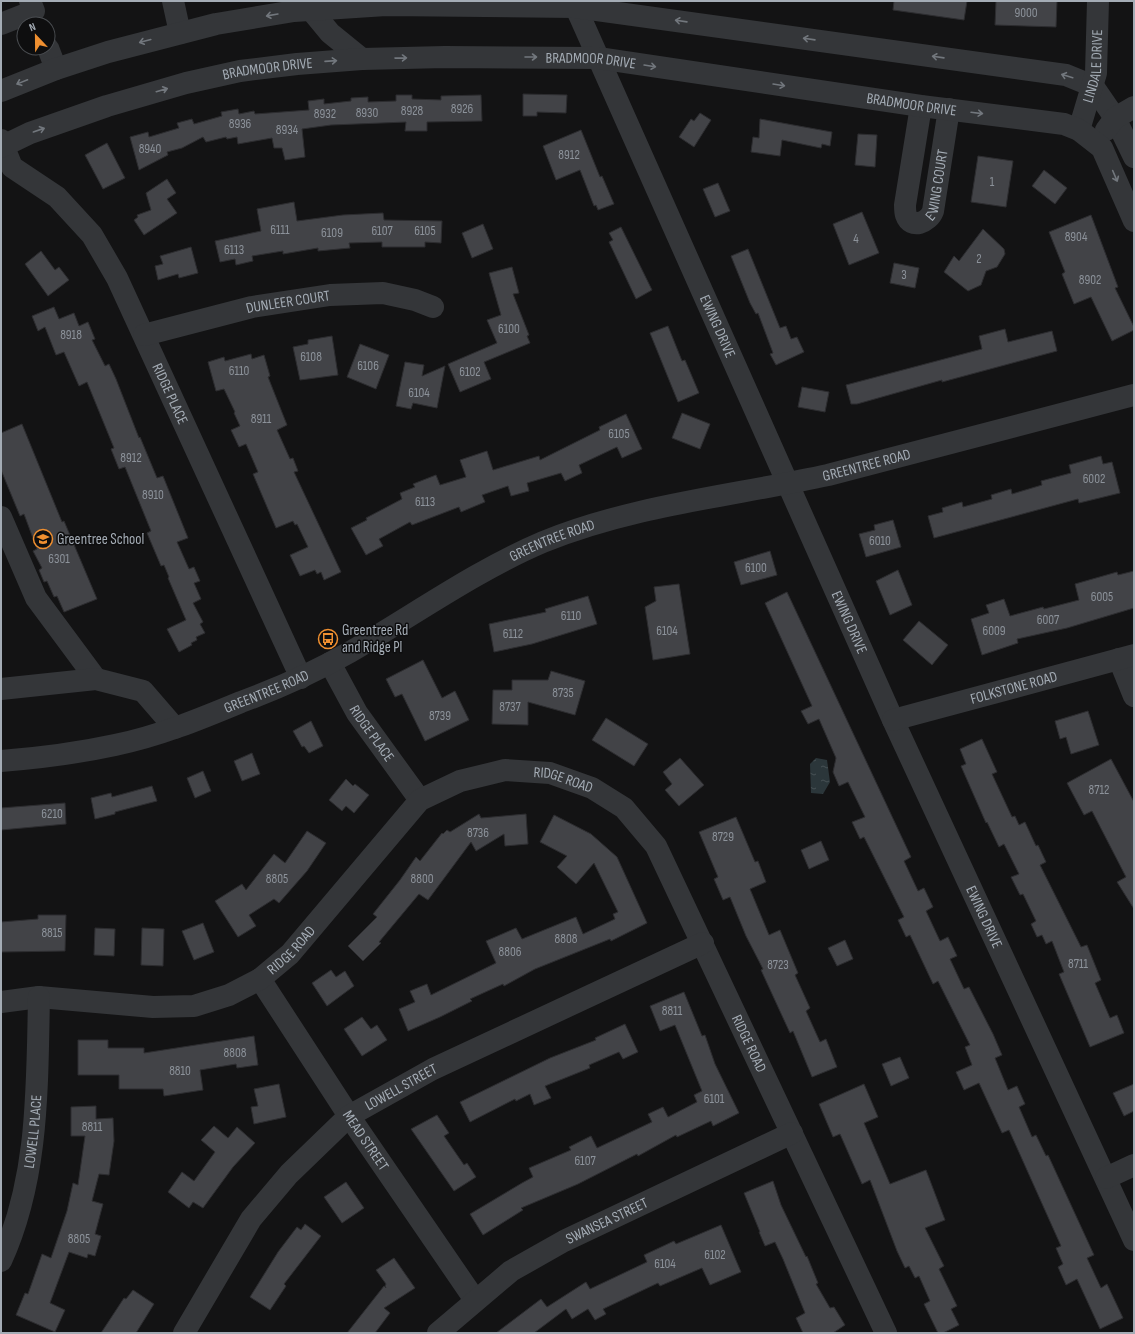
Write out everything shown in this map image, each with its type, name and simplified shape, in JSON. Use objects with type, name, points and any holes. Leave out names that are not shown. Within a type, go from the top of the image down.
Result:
[{"type":"street","points":[[173,1],[180,33]]},
{"type":"street","name":"LINDALE DRIVE","points":[[1088,136],[1093,86],[1096,73],[1098,1]]},
{"type":"street","points":[[1,91],[56,69],[108,52],[216,24],[294,11],[311,6],[387,3],[574,4],[1066,75],[1093,86],[1115,118],[1134,156]]},
{"type":"street","name":"EWING DRIVE","points":[[574,4],[893,720],[1134,1240]]},
{"type":"street","points":[[311,6],[330,33],[362,59]]},
{"type":"street","points":[[1,24],[35,12]]},
{"type":"street","points":[[51,56],[56,69]]},
{"type":"street","name":"BRADMOOR DRIVE","points":[[2,144],[107,106],[186,83],[240,71],[297,64],[362,59],[445,57],[598,58],[921,106],[1064,124],[1088,136]]},
{"type":"street","name":"EWING COURT","points":[[921,106],[905,205],[906,215],[910,221],[917,224],[925,222],[933,211],[949,109]]},
{"type":"street","points":[[1134,107],[1088,136],[1102,148],[1134,221]]},
{"type":"street","name":"RIDGE PLACE","points":[[2,144],[12,167],[57,197],[92,235],[116,278],[144,336],[301,678]]},
{"type":"street","name":"DUNLEER COURT","points":[[144,336],[252,307],[330,296],[383,292],[415,300],[433,307]]},
{"type":"street","name":"GREENTREE ROAD","points":[[1,761],[51,756],[116,745],[175,728],[301,678],[330,663],[480,573],[542,543],[580,528],[641,510],[787,484],[1134,395]]},
{"type":"street","points":[[1,517],[36,598],[96,679]]},
{"type":"street","points":[[1126,657],[1134,696]]},
{"type":"street","name":"FOLKSTONE ROAD","points":[[893,720],[1126,657]]},
{"type":"street","name":"RIDGE PLACE","points":[[330,663],[357,713],[420,800]]},
{"type":"street","points":[[1,688],[96,679],[143,690],[175,728]]},
{"type":"street","name":"RIDGE ROAD","points":[[1,1002],[39,997],[152,1007],[194,1006],[230,995],[260,979],[290,954],[420,800],[460,781],[505,770],[550,773],[592,788],[624,808],[656,846],[886,1333]]},
{"type":"street","name":"LOWELL STREET","points":[[184,1333],[251,1219],[289,1174],[349,1116],[433,1069],[703,943]]},
{"type":"street","name":"MEAD STREET","points":[[260,979],[349,1116],[475,1300]]},
{"type":"street","name":"LOWELL PLACE","points":[[1,1261],[12,1237],[28,1178],[37,1109],[39,997]]},
{"type":"street","name":"SWANSEA STREET","points":[[438,1333],[475,1300],[511,1271],[564,1241],[792,1133]]},
{"type":"street","points":[[1106,1178],[1134,1165]]},
{"type":"water","points":[[816,758],[827,760],[830,782],[823,794],[811,793],[810,764]]},
{"type":"building","points":[[894,1],[967,1],[964,20],[893,10]]},
{"type":"building","points":[[996,1],[1057,1],[1056,27],[995,25]]},
{"type":"building","points":[[523,94],[567,95],[566,113],[537,112],[537,116],[523,116]]},
{"type":"building","points":[[396,95],[412,95],[412,99],[441,100],[441,96],[481,95],[482,121],[427,122],[427,131],[405,131],[406,122],[331,125],[302,129],[305,157],[285,160],[282,148],[274,148],[272,138],[238,144],[237,137],[227,139],[226,137],[206,142],[203,137],[182,148],[167,152],[168,155],[139,170],[130,137],[148,132],[149,137],[179,128],[177,123],[192,119],[194,124],[222,116],[221,112],[238,109],[239,114],[254,111],[255,114],[309,110],[308,101],[324,99],[324,104],[351,101],[351,98],[368,97],[368,102],[396,101]]},
{"type":"building","points":[[700,113],[711,120],[694,147],[679,137],[691,119],[694,121]]},
{"type":"building","points":[[760,119],[832,132],[830,146],[822,144],[821,148],[782,140],[780,156],[751,152],[753,137],[759,138]]},
{"type":"building","points":[[581,130],[600,177],[602,176],[614,204],[598,210],[596,205],[594,206],[580,170],[556,180],[543,146]]},
{"type":"building","points":[[858,134],[877,135],[875,167],[855,165]]},
{"type":"building","points":[[107,143],[125,178],[103,189],[85,155]]},
{"type":"building","points":[[978,156],[1013,161],[1006,207],[971,202]]},
{"type":"building","points":[[1044,170],[1067,188],[1055,204],[1032,186]]},
{"type":"building","points":[[167,179],[176,193],[167,199],[177,213],[144,235],[134,220],[138,217],[137,215],[151,210],[146,193]]},
{"type":"building","points":[[718,183],[730,211],[715,217],[703,189]]},
{"type":"building","points":[[294,202],[297,221],[343,215],[383,213],[384,220],[442,221],[441,243],[425,242],[425,247],[382,247],[382,242],[349,243],[350,248],[318,251],[318,248],[283,254],[283,251],[252,256],[253,261],[236,265],[235,259],[220,262],[215,241],[261,231],[257,209]]},
{"type":"building","points":[[862,212],[879,253],[849,265],[833,224]]},
{"type":"building","points":[[1091,215],[1118,287],[1115,288],[1134,327],[1134,330],[1112,341],[1091,297],[1074,304],[1062,274],[1065,272],[1049,232]]},
{"type":"building","points":[[483,224],[493,249],[472,258],[462,233]]},
{"type":"building","points":[[621,227],[652,290],[636,299],[609,242],[613,240],[609,233]]},
{"type":"building","points":[[983,229],[1004,249],[1005,254],[997,267],[986,271],[981,285],[968,291],[944,272],[954,256],[959,261]]},
{"type":"building","points":[[191,247],[198,273],[179,278],[178,274],[158,280],[155,266],[163,264],[160,256]]},
{"type":"building","points":[[748,249],[780,328],[786,326],[791,339],[797,337],[804,352],[776,365],[770,354],[773,353],[758,313],[756,314],[750,303],[731,256]]},
{"type":"building","points":[[41,251],[55,270],[59,267],[69,280],[48,296],[25,264]]},
{"type":"building","points":[[894,263],[919,268],[915,288],[890,283]]},
{"type":"building","points":[[512,267],[519,293],[513,294],[529,335],[527,336],[530,343],[484,362],[491,379],[460,392],[448,364],[497,343],[487,320],[501,315],[489,273]]},
{"type":"building","points":[[54,307],[59,319],[74,313],[79,326],[88,322],[95,339],[92,340],[105,366],[109,364],[157,478],[163,476],[188,538],[177,542],[189,569],[194,567],[200,581],[194,583],[201,599],[193,603],[203,622],[200,624],[205,633],[196,637],[197,640],[191,643],[192,645],[179,652],[167,629],[186,620],[164,565],[161,566],[147,533],[151,531],[125,467],[119,469],[111,449],[114,448],[87,382],[79,386],[64,352],[56,355],[45,327],[38,331],[32,316]]},
{"type":"building","points":[[668,326],[682,361],[685,360],[699,393],[678,402],[650,333]]},
{"type":"building","points":[[1005,329],[1008,342],[1052,331],[1057,351],[942,382],[942,380],[857,404],[851,404],[846,385],[982,349],[979,336]]},
{"type":"building","points":[[332,336],[338,375],[300,380],[293,347],[308,344],[308,340]]},
{"type":"building","points":[[360,344],[389,355],[376,389],[347,377]]},
{"type":"building","points":[[251,354],[252,359],[264,355],[270,376],[268,377],[287,425],[277,430],[290,459],[293,458],[298,471],[294,472],[341,572],[324,580],[321,572],[317,574],[315,570],[300,576],[290,555],[308,547],[297,524],[295,525],[293,521],[276,528],[253,474],[258,472],[246,444],[239,447],[231,430],[240,426],[234,413],[235,412],[224,389],[216,391],[208,362],[224,357],[225,361]]},
{"type":"building","points":[[405,362],[424,365],[422,376],[445,366],[437,408],[413,403],[411,409],[396,406]]},
{"type":"building","points":[[802,387],[829,392],[825,412],[798,407]]},
{"type":"building","points":[[682,413],[710,424],[700,449],[672,438]]},
{"type":"building","points":[[626,414],[642,449],[622,458],[617,447],[579,465],[582,473],[565,481],[561,473],[527,483],[529,491],[511,496],[508,486],[482,495],[485,502],[461,512],[459,507],[412,525],[410,522],[379,539],[383,546],[366,555],[351,528],[367,520],[366,518],[402,499],[400,493],[415,487],[413,484],[436,475],[440,485],[466,477],[460,460],[487,451],[493,470],[539,456],[540,460],[600,430],[599,427]]},
{"type":"building","points":[[22,424],[62,522],[64,521],[97,599],[64,612],[57,596],[54,597],[47,581],[44,582],[39,570],[42,568],[33,551],[37,549],[24,514],[20,516],[1,470],[1,433]]},
{"type":"building","points":[[1101,456],[1103,464],[1112,462],[1120,493],[1079,503],[1078,499],[934,538],[928,516],[943,512],[942,508],[962,502],[963,507],[992,499],[991,495],[1011,489],[1012,494],[1042,485],[1041,481],[1071,473],[1069,465]]},
{"type":"building","points":[[893,520],[901,547],[866,557],[859,534],[875,530],[874,525]]},
{"type":"building","points":[[770,551],[777,575],[741,585],[734,562]]},
{"type":"building","points":[[898,570],[912,605],[890,615],[876,581]]},
{"type":"building","points":[[1134,571],[1134,608],[1067,628],[1017,639],[1018,643],[982,655],[971,619],[989,613],[986,605],[1004,599],[1010,616],[1043,607],[1044,609],[1079,600],[1075,584],[1117,572],[1118,575]]},
{"type":"building","points":[[679,584],[690,654],[653,660],[645,607],[656,601],[654,587]]},
{"type":"building","points":[[787,592],[911,857],[904,861],[918,891],[924,888],[933,907],[926,911],[940,941],[948,937],[957,956],[950,959],[964,989],[969,987],[993,1034],[1002,1055],[995,1058],[1008,1090],[1017,1086],[1025,1104],[1019,1107],[1032,1137],[1036,1135],[1046,1156],[1048,1155],[1094,1255],[1087,1258],[1101,1288],[1107,1284],[1123,1318],[1100,1329],[1077,1279],[1066,1285],[1058,1267],[1063,1264],[1056,1248],[1061,1246],[1009,1130],[1002,1133],[979,1083],[964,1090],[956,1072],[972,1065],[965,1047],[970,1045],[938,981],[933,984],[910,935],[906,937],[898,920],[904,917],[864,837],[860,839],[852,822],[865,817],[848,782],[839,786],[833,772],[836,758],[819,719],[808,724],[801,711],[812,706],[765,603]]},
{"type":"building","points":[[588,596],[597,624],[532,644],[494,652],[489,624],[546,612],[545,609]]},
{"type":"building","points":[[919,621],[948,645],[932,665],[903,640]]},
{"type":"building","points":[[423,660],[442,698],[455,691],[469,720],[425,741],[402,694],[395,697],[386,679]]},
{"type":"building","points":[[551,671],[585,681],[575,715],[528,702],[528,725],[492,724],[493,690],[512,690],[512,680],[548,680]]},
{"type":"building","points":[[1088,711],[1099,745],[1071,754],[1066,737],[1060,739],[1055,721]]},
{"type":"building","points":[[606,718],[648,744],[634,766],[592,740]]},
{"type":"building","points":[[311,721],[323,746],[309,753],[304,746],[302,747],[293,731]]},
{"type":"building","points":[[982,739],[997,772],[992,774],[1012,817],[1015,816],[1019,825],[1025,822],[1036,846],[1038,845],[1046,862],[1040,865],[1081,947],[1087,945],[1101,980],[1095,983],[1110,1018],[1117,1015],[1124,1033],[1090,1047],[1059,974],[1064,972],[1052,941],[1046,944],[1042,935],[1037,937],[1031,924],[1036,921],[1023,894],[1020,895],[1011,877],[1019,874],[1004,844],[999,847],[987,822],[986,823],[961,766],[966,764],[960,749]]},
{"type":"building","points":[[252,753],[260,774],[242,781],[234,761]]},
{"type":"building","points":[[680,758],[704,785],[679,806],[665,790],[672,784],[663,772]]},
{"type":"building","points":[[1111,759],[1134,802],[1134,909],[1117,882],[1126,877],[1092,811],[1084,815],[1067,783]]},
{"type":"building","points":[[203,771],[211,791],[195,798],[187,778]]},
{"type":"building","points":[[346,779],[353,786],[355,784],[369,795],[354,813],[346,806],[342,811],[329,800]]},
{"type":"building","points":[[152,786],[157,801],[95,819],[91,798],[111,793],[112,797]]},
{"type":"building","points":[[65,803],[66,824],[1,830],[1,808]]},
{"type":"building","points":[[479,814],[481,818],[526,814],[528,844],[505,846],[504,834],[476,851],[471,842],[428,900],[419,894],[379,942],[381,943],[363,961],[348,946],[377,917],[373,914],[416,857],[420,861],[442,833],[443,834],[447,830],[450,832]]},
{"type":"building","points":[[554,815],[591,834],[617,857],[647,923],[611,941],[610,939],[535,969],[504,986],[503,984],[470,999],[472,1001],[408,1031],[399,1009],[415,1002],[410,991],[427,984],[431,995],[496,963],[486,941],[516,928],[522,939],[576,917],[583,934],[615,919],[613,914],[618,912],[594,863],[576,884],[557,867],[567,856],[540,842]]},
{"type":"building","points":[[736,817],[755,862],[758,861],[766,882],[750,889],[769,935],[780,930],[798,973],[795,975],[810,1008],[806,1011],[820,1042],[826,1039],[837,1067],[812,1077],[793,1031],[790,1033],[761,970],[763,969],[746,936],[730,897],[723,900],[714,879],[718,877],[699,832]]},
{"type":"building","points":[[307,831],[326,843],[307,871],[279,903],[274,899],[249,915],[256,926],[238,937],[215,901],[242,884],[246,890],[274,854],[285,863]]},
{"type":"building","points":[[821,841],[829,860],[809,869],[801,850]]},
{"type":"building","points":[[38,915],[66,915],[65,951],[1,952],[1,922],[38,919]]},
{"type":"building","points":[[203,923],[214,952],[194,960],[182,931]]},
{"type":"building","points":[[95,928],[115,929],[114,956],[94,955]]},
{"type":"building","points":[[142,928],[164,929],[163,966],[141,965]]},
{"type":"building","points":[[845,940],[853,959],[837,966],[828,948]]},
{"type":"building","points":[[331,970],[336,977],[345,971],[354,986],[327,1006],[312,983]]},
{"type":"building","points":[[684,992],[702,1036],[705,1035],[715,1064],[739,1113],[713,1126],[711,1121],[677,1137],[676,1135],[638,1156],[637,1154],[578,1184],[521,1208],[523,1210],[483,1235],[470,1214],[533,1177],[529,1168],[571,1150],[569,1147],[591,1136],[597,1148],[652,1122],[648,1114],[663,1107],[668,1117],[697,1102],[694,1095],[702,1091],[675,1025],[660,1031],[650,1006]]},
{"type":"building","points":[[362,1017],[371,1029],[377,1025],[387,1040],[362,1056],[344,1029]]},
{"type":"building","points":[[625,1024],[638,1052],[623,1059],[619,1052],[589,1065],[590,1068],[545,1086],[551,1098],[534,1105],[530,1094],[516,1101],[515,1099],[470,1122],[460,1102],[550,1058],[596,1040],[595,1038]]},
{"type":"building","points":[[254,1036],[258,1065],[237,1068],[236,1064],[200,1070],[203,1090],[164,1096],[163,1089],[119,1089],[119,1075],[78,1075],[78,1040],[108,1040],[108,1048],[144,1048],[144,1053]]},
{"type":"building","points":[[900,1057],[909,1078],[891,1086],[882,1064]]},
{"type":"building","points":[[279,1084],[286,1117],[254,1124],[251,1107],[258,1106],[254,1089]]},
{"type":"building","points":[[864,1084],[878,1117],[864,1123],[890,1184],[926,1170],[945,1220],[925,1228],[944,1266],[939,1269],[957,1306],[951,1309],[959,1325],[943,1333],[938,1333],[924,1304],[930,1301],[919,1276],[915,1278],[909,1266],[905,1268],[870,1180],[862,1184],[840,1134],[833,1137],[819,1104]]},
{"type":"building","points":[[1134,1084],[1134,1111],[1124,1116],[1113,1093]]},
{"type":"building","points":[[96,1106],[96,1119],[113,1118],[114,1141],[109,1175],[99,1174],[92,1201],[103,1204],[95,1234],[101,1236],[95,1256],[88,1254],[87,1258],[69,1252],[50,1303],[65,1310],[55,1332],[16,1315],[25,1293],[28,1294],[42,1254],[51,1258],[67,1211],[73,1183],[78,1185],[85,1136],[71,1136],[71,1107]]},
{"type":"building","points":[[437,1115],[449,1133],[444,1136],[464,1165],[467,1163],[476,1177],[454,1191],[411,1129]]},
{"type":"building","points":[[214,1126],[228,1138],[237,1127],[255,1143],[233,1167],[203,1208],[193,1202],[189,1208],[168,1192],[182,1172],[194,1181],[215,1152],[201,1140]]},
{"type":"building","points":[[773,1181],[781,1205],[806,1257],[807,1256],[818,1283],[816,1284],[830,1308],[834,1307],[845,1325],[833,1333],[803,1333],[796,1318],[805,1313],[783,1259],[775,1242],[765,1246],[759,1232],[744,1193]]},
{"type":"building","points":[[346,1182],[364,1208],[342,1223],[324,1197]]},
{"type":"building","points":[[305,1224],[321,1236],[284,1284],[286,1286],[270,1310],[250,1297],[278,1252],[297,1227],[301,1230]]},
{"type":"building","points":[[721,1225],[741,1272],[710,1285],[702,1268],[660,1286],[658,1283],[603,1309],[606,1314],[595,1320],[588,1309],[572,1319],[566,1309],[534,1333],[496,1333],[541,1299],[547,1307],[586,1282],[590,1289],[647,1262],[644,1255],[674,1241],[676,1244]]},
{"type":"building","points":[[394,1258],[415,1288],[384,1308],[390,1313],[375,1333],[347,1333],[384,1286],[386,1288],[386,1284],[376,1270]]},
{"type":"building","points":[[133,1290],[154,1304],[136,1333],[101,1333],[124,1298],[126,1299]]},
{"type":"place","name":"Greentree School","points":[[43,539]]},
{"type":"place","name":"Greentree Rd and Ridge Pl","points":[[328,639]]}]
